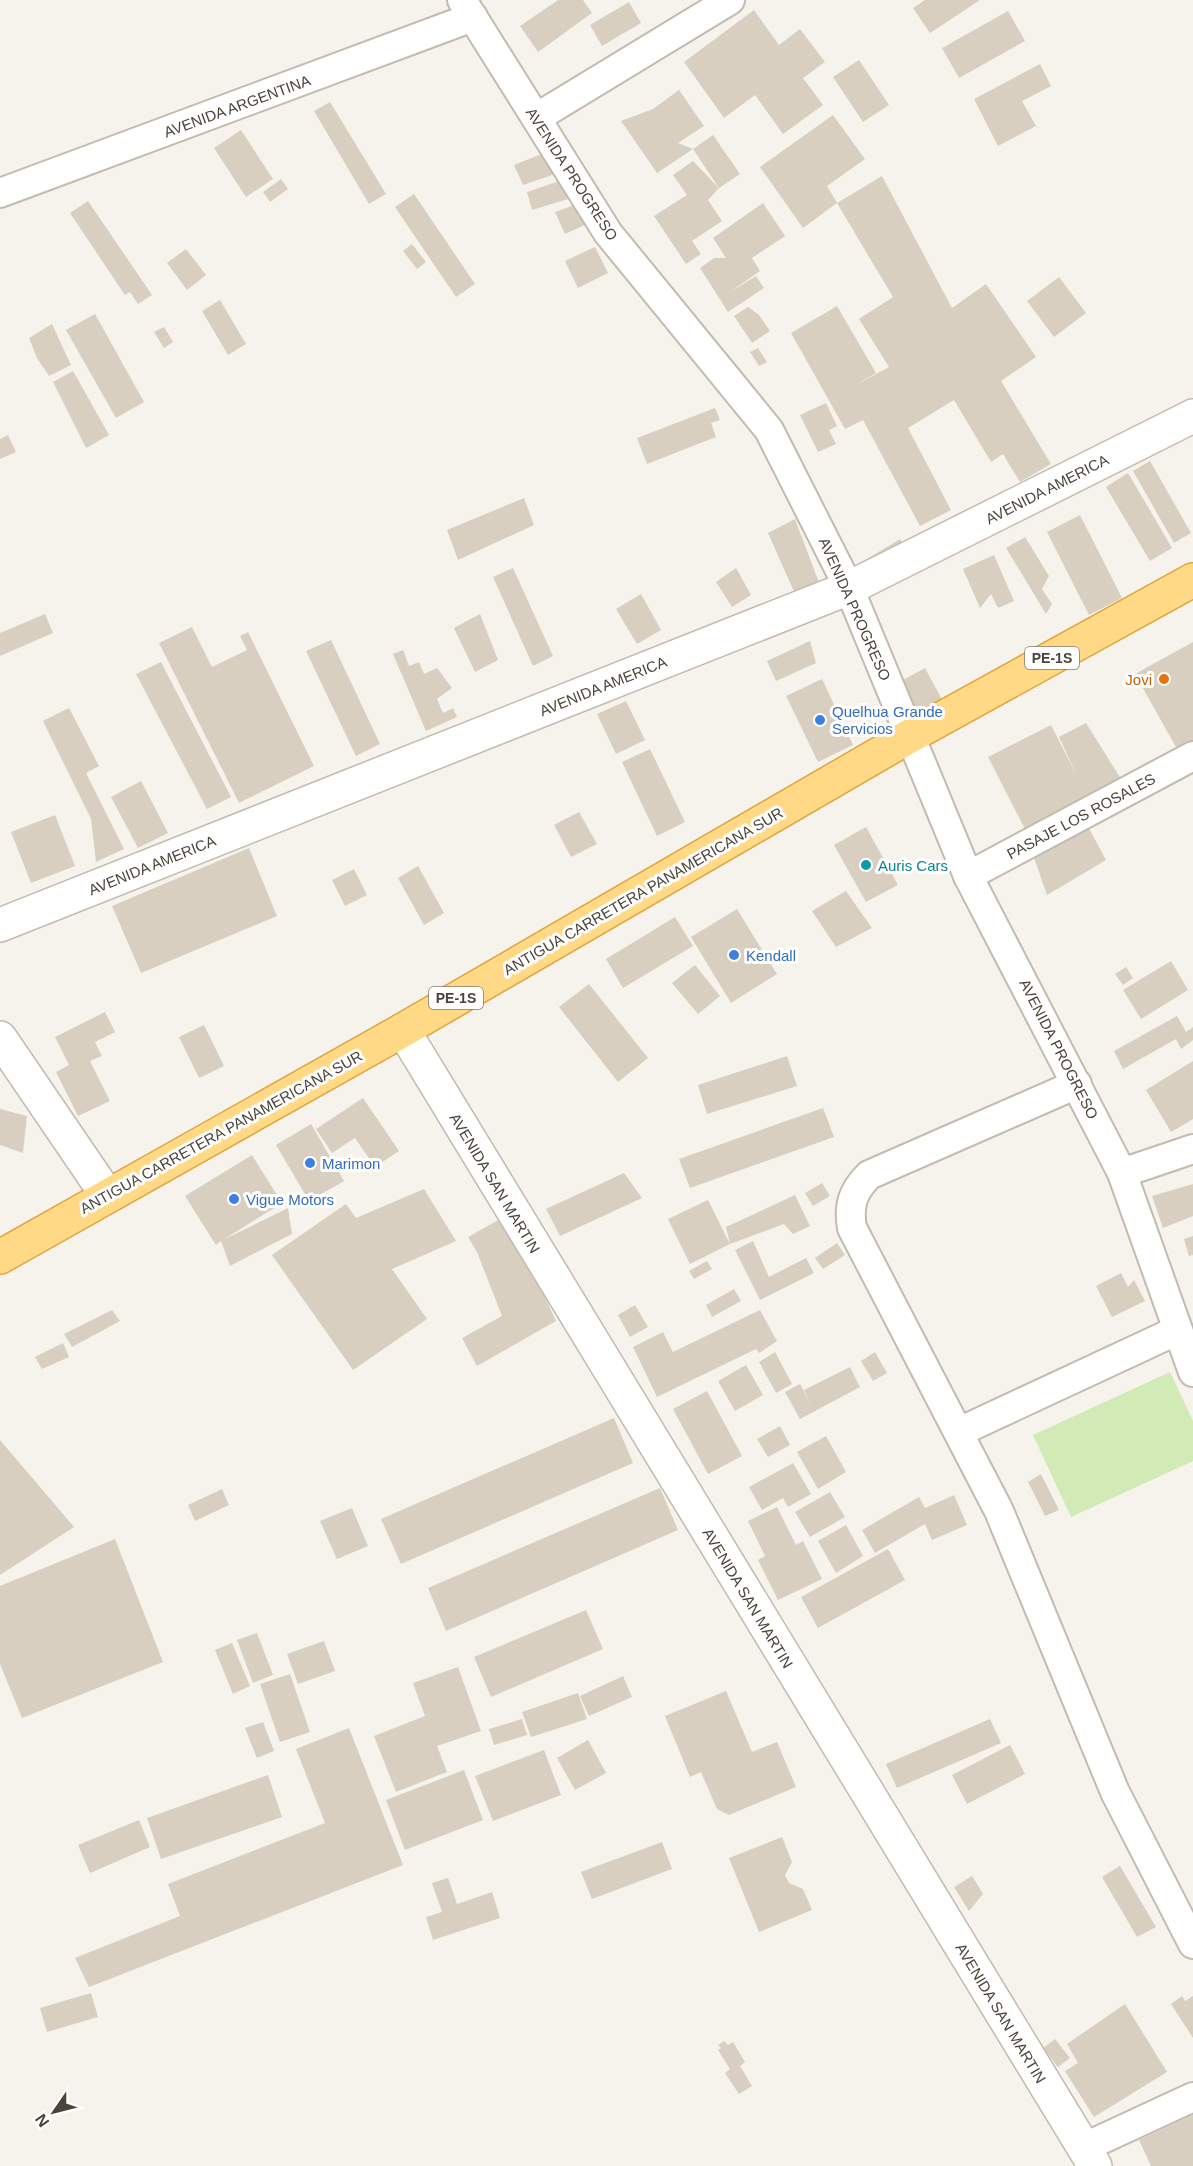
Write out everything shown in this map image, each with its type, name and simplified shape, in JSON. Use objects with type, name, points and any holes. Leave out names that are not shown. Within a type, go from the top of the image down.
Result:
[{"type":"highway","name":"ANTIGUA CARRETERA PANAMERICANA SUR","points":[[0,1257],[402,1030],[910,736],[1193,580]]},
{"type":"street","points":[[536,118],[730,0]]},
{"type":"street","name":"AVENIDA PROGRESO","points":[[467,9],[608,233],[769,430],[849,588],[968,876],[1122,1173],[1193,1372]]},
{"type":"street","name":"AVENIDA ARGENTINA","points":[[0,193],[467,9]]},
{"type":"street","name":"AVENIDA AMERICA","points":[[0,925],[849,588],[1193,416]]},
{"type":"street","name":"PASAJE LOS ROSALES","points":[[968,876],[1193,756]]},
{"type":"street","name":"AVENIDA SAN MARTIN","points":[[402,1030],[1089,2157]]},
{"type":"street","points":[[0,1038],[107,1195]]},
{"type":"street","points":[[1077,1084],[869,1175],[858,1186],[849,1213],[852,1228],[999,1511],[1115,1792],[1193,1944]]},
{"type":"street","points":[[1122,1173],[1193,1149]]},
{"type":"street","points":[[958,1432],[1178,1330]]},
{"type":"street","points":[[1089,2157],[1193,2097]]},
{"type":"green space","points":[[1170,1372],[1193,1421],[1193,1461],[1071,1517],[1033,1435]]},
{"type":"building","points":[[558,0],[583,0],[592,13],[538,52],[520,26]]},
{"type":"building","points":[[925,0],[980,0],[930,33],[913,8]]},
{"type":"building","points":[[629,2],[641,23],[602,46],[590,25]]},
{"type":"building","points":[[754,10],[779,45],[800,29],[825,62],[803,78],[823,105],[783,134],[755,95],[724,118],[684,62]]},
{"type":"building","points":[[1008,11],[1025,41],[959,78],[942,48]]},
{"type":"building","points":[[859,60],[889,105],[863,122],[833,77]]},
{"type":"building","points":[[1040,64],[1051,86],[1022,101],[1036,126],[998,146],[974,99]]},
{"type":"building","points":[[679,90],[704,126],[678,143],[693,149],[657,173],[621,121],[653,109]]},
{"type":"building","points":[[330,102],[386,194],[369,204],[314,111]]},
{"type":"building","points":[[833,115],[865,159],[827,186],[837,203],[803,228],[760,167]]},
{"type":"building","points":[[241,130],[273,179],[246,197],[214,148]]},
{"type":"building","points":[[713,135],[740,174],[719,188],[693,149]]},
{"type":"building","points":[[544,153],[558,173],[523,185],[514,165]]},
{"type":"building","points":[[693,161],[719,188],[708,200],[722,221],[692,241],[701,254],[686,264],[654,216],[687,195],[673,175]]},
{"type":"building","points":[[882,176],[952,308],[986,284],[1036,357],[1001,381],[1051,464],[1020,482],[1003,454],[991,462],[954,400],[908,428],[951,510],[920,526],[863,420],[845,429],[791,333],[837,306],[876,373],[850,388],[889,367],[859,319],[893,297],[837,203]]},
{"type":"building","points":[[281,179],[288,189],[270,202],[263,192]]},
{"type":"building","points":[[562,180],[575,197],[532,210],[527,192]]},
{"type":"building","points":[[414,194],[475,284],[456,297],[395,207]]},
{"type":"building","points":[[88,201],[152,295],[138,304],[130,292],[125,295],[70,213]]},
{"type":"building","points":[[763,203],[785,236],[752,258],[760,271],[730,292],[756,276],[764,288],[728,312],[700,268],[714,258],[726,258],[713,238]]},
{"type":"building","points":[[577,204],[589,223],[565,234],[555,212]]},
{"type":"building","points":[[412,244],[426,262],[417,269],[403,251]]},
{"type":"building","points":[[595,247],[608,273],[578,288],[565,261]]},
{"type":"building","points":[[186,249],[206,275],[187,290],[167,263]]},
{"type":"building","points":[[1059,277],[1086,313],[1054,337],[1027,301]]},
{"type":"building","points":[[220,300],[246,344],[228,355],[202,311]]},
{"type":"building","points":[[748,307],[759,315],[770,331],[752,343],[734,316]]},
{"type":"building","points":[[95,314],[144,402],[116,418],[66,330]]},
{"type":"building","points":[[52,324],[71,365],[49,376],[37,358],[29,338]]},
{"type":"building","points":[[164,327],[173,342],[164,348],[154,332]]},
{"type":"building","points":[[758,348],[767,362],[759,366],[750,352]]},
{"type":"building","points":[[73,371],[109,435],[86,448],[53,382]]},
{"type":"building","points":[[826,403],[837,426],[829,430],[836,444],[818,452],[800,415]]},
{"type":"building","points":[[715,408],[720,420],[711,423],[716,437],[647,464],[637,438]]},
{"type":"building","points":[[8,435],[16,452],[0,459],[0,439]]},
{"type":"building","points":[[1150,461],[1191,533],[1174,543],[1133,471]]},
{"type":"building","points":[[1128,473],[1172,548],[1150,561],[1106,487]]},
{"type":"building","points":[[524,498],[534,525],[458,560],[447,530]]},
{"type":"building","points":[[1080,515],[1122,598],[1089,615],[1047,532]]},
{"type":"building","points":[[795,519],[821,588],[796,596],[768,533]]},
{"type":"building","points":[[1025,537],[1049,576],[1042,589],[1052,604],[1046,614],[1006,548]]},
{"type":"building","points":[[900,539],[908,554],[863,578],[857,565]]},
{"type":"building","points":[[994,555],[1014,601],[998,608],[991,594],[980,608],[963,569]]},
{"type":"building","points":[[513,568],[553,656],[533,666],[493,577]]},
{"type":"building","points":[[736,568],[751,595],[732,607],[716,582]]},
{"type":"building","points":[[641,594],[661,630],[637,644],[616,609]]},
{"type":"building","points":[[45,614],[53,633],[0,656],[0,633]]},
{"type":"building","points":[[480,614],[498,660],[475,672],[454,628]]},
{"type":"building","points":[[192,627],[212,667],[247,650],[240,636],[248,632],[314,766],[239,803],[159,643]]},
{"type":"building","points":[[331,640],[380,744],[356,756],[306,651]]},
{"type":"building","points":[[810,641],[816,663],[776,681],[767,661]]},
{"type":"building","points":[[1193,642],[1193,740],[1177,749],[1135,674]]},
{"type":"building","points":[[403,650],[409,666],[419,662],[424,674],[437,668],[452,688],[437,699],[443,713],[453,708],[457,717],[426,731],[393,654]]},
{"type":"building","points":[[161,662],[231,797],[207,809],[136,674]]},
{"type":"building","points":[[925,668],[946,707],[914,724],[892,686]]},
{"type":"building","name":"Quelhua Grande Servicios","points":[[822,679],[853,745],[818,762],[786,696]]},
{"type":"building","points":[[626,701],[645,740],[616,754],[597,714]]},
{"type":"building","points":[[69,708],[99,766],[86,773],[124,849],[96,862],[91,819],[43,721]]},
{"type":"building","points":[[1086,723],[1121,779],[1025,829],[988,757],[1051,725],[1077,776],[1059,737]]},
{"type":"building","points":[[650,749],[685,822],[657,836],[622,762]]},
{"type":"building","points":[[141,781],[168,833],[138,848],[111,797]]},
{"type":"building","points":[[579,812],[597,844],[571,857],[554,825]]},
{"type":"building","points":[[55,815],[75,866],[31,883],[11,832]]},
{"type":"building","points":[[1086,823],[1106,860],[1047,895],[1032,852]]},
{"type":"building","name":"Auris Cars","points":[[866,827],[898,885],[866,902],[834,845]]},
{"type":"building","points":[[249,848],[277,916],[141,973],[112,906]]},
{"type":"building","points":[[418,866],[444,913],[424,925],[398,878]]},
{"type":"building","points":[[354,869],[367,895],[345,906],[332,880]]},
{"type":"building","points":[[846,891],[872,928],[836,947],[812,911]]},
{"type":"building","name":"Kendall","points":[[737,909],[777,974],[731,1003],[691,937]]},
{"type":"building","points":[[675,917],[693,946],[623,988],[606,959]]},
{"type":"building","points":[[1171,961],[1188,990],[1141,1019],[1123,990]]},
{"type":"building","points":[[695,965],[720,996],[698,1014],[672,983]]},
{"type":"building","points":[[1126,967],[1133,978],[1123,985],[1115,974]]},
{"type":"building","points":[[589,984],[648,1058],[618,1082],[559,1007]]},
{"type":"building","points":[[105,1012],[115,1032],[95,1042],[102,1056],[90,1061],[110,1101],[78,1116],[56,1072],[69,1065],[55,1037]]},
{"type":"building","points":[[1177,1016],[1186,1032],[1193,1027],[1193,1040],[1181,1049],[1176,1039],[1123,1069],[1114,1051]]},
{"type":"building","points":[[204,1025],[224,1066],[199,1078],[179,1037]]},
{"type":"building","points":[[787,1056],[797,1086],[707,1114],[698,1085]]},
{"type":"building","points":[[1193,1061],[1193,1119],[1171,1132],[1146,1090]]},
{"type":"building","points":[[363,1098],[399,1151],[375,1167],[355,1138],[332,1153],[316,1129]]},
{"type":"building","points":[[823,1108],[834,1137],[690,1188],[679,1159]]},
{"type":"building","points":[[0,1109],[27,1116],[23,1153],[0,1145]]},
{"type":"building","name":"Marimon","points":[[311,1124],[344,1181],[309,1201],[276,1145]]},
{"type":"building","name":"Vigue Motors","points":[[252,1155],[282,1203],[223,1240],[288,1208],[292,1234],[230,1266],[221,1241],[216,1245],[185,1196]]},
{"type":"building","points":[[624,1173],[642,1198],[560,1236],[546,1209]]},
{"type":"building","points":[[822,1183],[830,1196],[813,1206],[805,1193]]},
{"type":"building","points":[[1193,1184],[1193,1216],[1163,1228],[1152,1196]]},
{"type":"building","points":[[424,1189],[456,1241],[392,1269],[427,1319],[353,1370],[272,1255],[346,1204],[356,1218]]},
{"type":"building","points":[[795,1195],[810,1226],[793,1234],[784,1224],[730,1244],[726,1227]]},
{"type":"building","points":[[708,1200],[730,1244],[690,1264],[668,1219]]},
{"type":"building","points":[[507,1215],[556,1321],[477,1366],[462,1338],[502,1316],[477,1252],[468,1237]]},
{"type":"building","points":[[1193,1236],[1193,1255],[1189,1256],[1184,1239]]},
{"type":"building","points":[[753,1241],[769,1277],[806,1258],[814,1273],[760,1300],[735,1250]]},
{"type":"building","points":[[837,1243],[845,1255],[823,1269],[815,1258]]},
{"type":"building","points":[[707,1261],[712,1269],[694,1279],[689,1271]]},
{"type":"building","points":[[1121,1273],[1128,1287],[1134,1280],[1145,1301],[1112,1317],[1096,1286]]},
{"type":"building","points":[[734,1289],[741,1301],[712,1317],[706,1305]]},
{"type":"building","points":[[635,1305],[648,1327],[630,1337],[618,1315]]},
{"type":"building","points":[[112,1310],[120,1321],[72,1347],[64,1334]]},
{"type":"building","points":[[760,1310],[777,1341],[759,1353],[756,1349],[657,1397],[633,1347],[663,1332],[673,1352]]},
{"type":"building","points":[[63,1343],[69,1357],[42,1369],[35,1357]]},
{"type":"building","points":[[775,1352],[792,1384],[776,1393],[759,1362]]},
{"type":"building","points":[[875,1352],[887,1373],[873,1381],[861,1361]]},
{"type":"building","points":[[746,1365],[763,1395],[735,1411],[718,1381]]},
{"type":"building","points":[[850,1367],[860,1387],[800,1419],[785,1392],[800,1384],[811,1405],[804,1390]]},
{"type":"building","points":[[707,1391],[742,1456],[708,1474],[673,1409]]},
{"type":"building","points":[[614,1418],[633,1463],[401,1564],[381,1519]]},
{"type":"building","points":[[780,1426],[790,1445],[768,1457],[757,1439]]},
{"type":"building","points":[[826,1436],[846,1472],[818,1489],[797,1452]]},
{"type":"building","points":[[0,1440],[74,1527],[0,1575]]},
{"type":"building","points":[[793,1463],[811,1494],[788,1507],[783,1498],[762,1510],[749,1487]]},
{"type":"building","points":[[1041,1474],[1059,1510],[1045,1516],[1028,1482]]},
{"type":"building","points":[[660,1488],[678,1530],[446,1631],[428,1588]]},
{"type":"building","points":[[222,1489],[229,1505],[195,1521],[188,1505]]},
{"type":"building","points":[[830,1492],[845,1517],[810,1537],[795,1512]]},
{"type":"building","points":[[954,1495],[967,1525],[932,1540],[925,1524],[875,1553],[862,1530],[919,1497],[925,1508]]},
{"type":"building","points":[[777,1507],[796,1545],[803,1541],[822,1579],[778,1600],[758,1560],[765,1556],[748,1521]]},
{"type":"building","points":[[352,1508],[368,1546],[337,1559],[320,1521]]},
{"type":"building","points":[[846,1525],[863,1556],[836,1573],[818,1541]]},
{"type":"building","points":[[115,1539],[163,1662],[22,1718],[0,1664],[0,1586]]},
{"type":"building","points":[[888,1549],[905,1580],[818,1628],[801,1597]]},
{"type":"building","points":[[586,1610],[603,1649],[491,1697],[474,1657]]},
{"type":"building","points":[[257,1633],[273,1675],[253,1683],[237,1640]]},
{"type":"building","points":[[324,1641],[335,1671],[298,1684],[287,1654]]},
{"type":"building","points":[[232,1643],[250,1686],[233,1694],[215,1650]]},
{"type":"building","points":[[458,1667],[481,1731],[437,1746],[447,1772],[396,1792],[374,1736],[425,1716],[413,1683]]},
{"type":"building","points":[[290,1674],[310,1732],[280,1742],[260,1684]]},
{"type":"building","points":[[623,1676],[632,1697],[589,1716],[580,1696]]},
{"type":"building","points":[[726,1691],[752,1752],[777,1742],[796,1787],[729,1815],[717,1809],[701,1772],[690,1777],[665,1716]]},
{"type":"building","points":[[578,1693],[587,1719],[531,1737],[522,1712]]},
{"type":"building","points":[[522,1719],[527,1735],[494,1745],[489,1729]]},
{"type":"building","points":[[990,1719],[1001,1743],[897,1788],[886,1764]]},
{"type":"building","points":[[263,1722],[274,1751],[257,1758],[245,1728]]},
{"type":"building","points":[[349,1728],[403,1865],[89,1987],[75,1958],[180,1916],[168,1884],[325,1823],[296,1749]]},
{"type":"building","points":[[588,1740],[606,1773],[575,1790],[557,1758]]},
{"type":"building","points":[[1010,1745],[1025,1774],[967,1804],[952,1775]]},
{"type":"building","points":[[544,1750],[561,1795],[493,1821],[475,1776]]},
{"type":"building","points":[[464,1770],[483,1820],[405,1850],[386,1800]]},
{"type":"building","points":[[268,1775],[282,1817],[161,1859],[147,1818]]},
{"type":"building","points":[[139,1820],[150,1847],[90,1873],[78,1845]]},
{"type":"building","points":[[782,1837],[792,1862],[785,1875],[789,1883],[803,1889],[812,1910],[759,1932],[729,1858]]},
{"type":"building","points":[[662,1842],[672,1869],[592,1899],[581,1872]]},
{"type":"building","points":[[1120,1866],[1156,1927],[1137,1937],[1102,1877]]},
{"type":"building","points":[[972,1876],[983,1894],[969,1911],[954,1887]]},
{"type":"building","points":[[448,1878],[457,1904],[492,1892],[500,1918],[433,1940],[426,1917],[442,1912],[432,1883]]},
{"type":"building","points":[[91,1993],[98,2017],[47,2032],[40,2008]]},
{"type":"building","points":[[1182,1996],[1185,2001],[1193,1996],[1193,2038],[1171,2004]]},
{"type":"building","points":[[1125,2004],[1167,2072],[1094,2117],[1065,2071],[1078,2063],[1067,2044]]},
{"type":"building","points":[[1055,2039],[1070,2058],[1058,2067],[1043,2048]]},
{"type":"building","points":[[724,2041],[728,2045],[733,2042],[745,2062],[740,2066],[752,2086],[739,2094],[725,2073],[730,2069],[718,2050],[721,2048],[718,2045]]},
{"type":"building","points":[[1193,2115],[1193,2166],[1151,2166],[1139,2140]]},
{"type":"place","name":"Jovi","points":[[1164,679]]},
{"type":"place","name":"Quelhua Grande Servicios","points":[[820,720]]},
{"type":"place","name":"Auris Cars","points":[[866,865]]},
{"type":"place","name":"Kendall","points":[[734,955]]},
{"type":"place","name":"Marimon","points":[[310,1163]]},
{"type":"place","name":"Vigue Motors","points":[[234,1199]]}]
